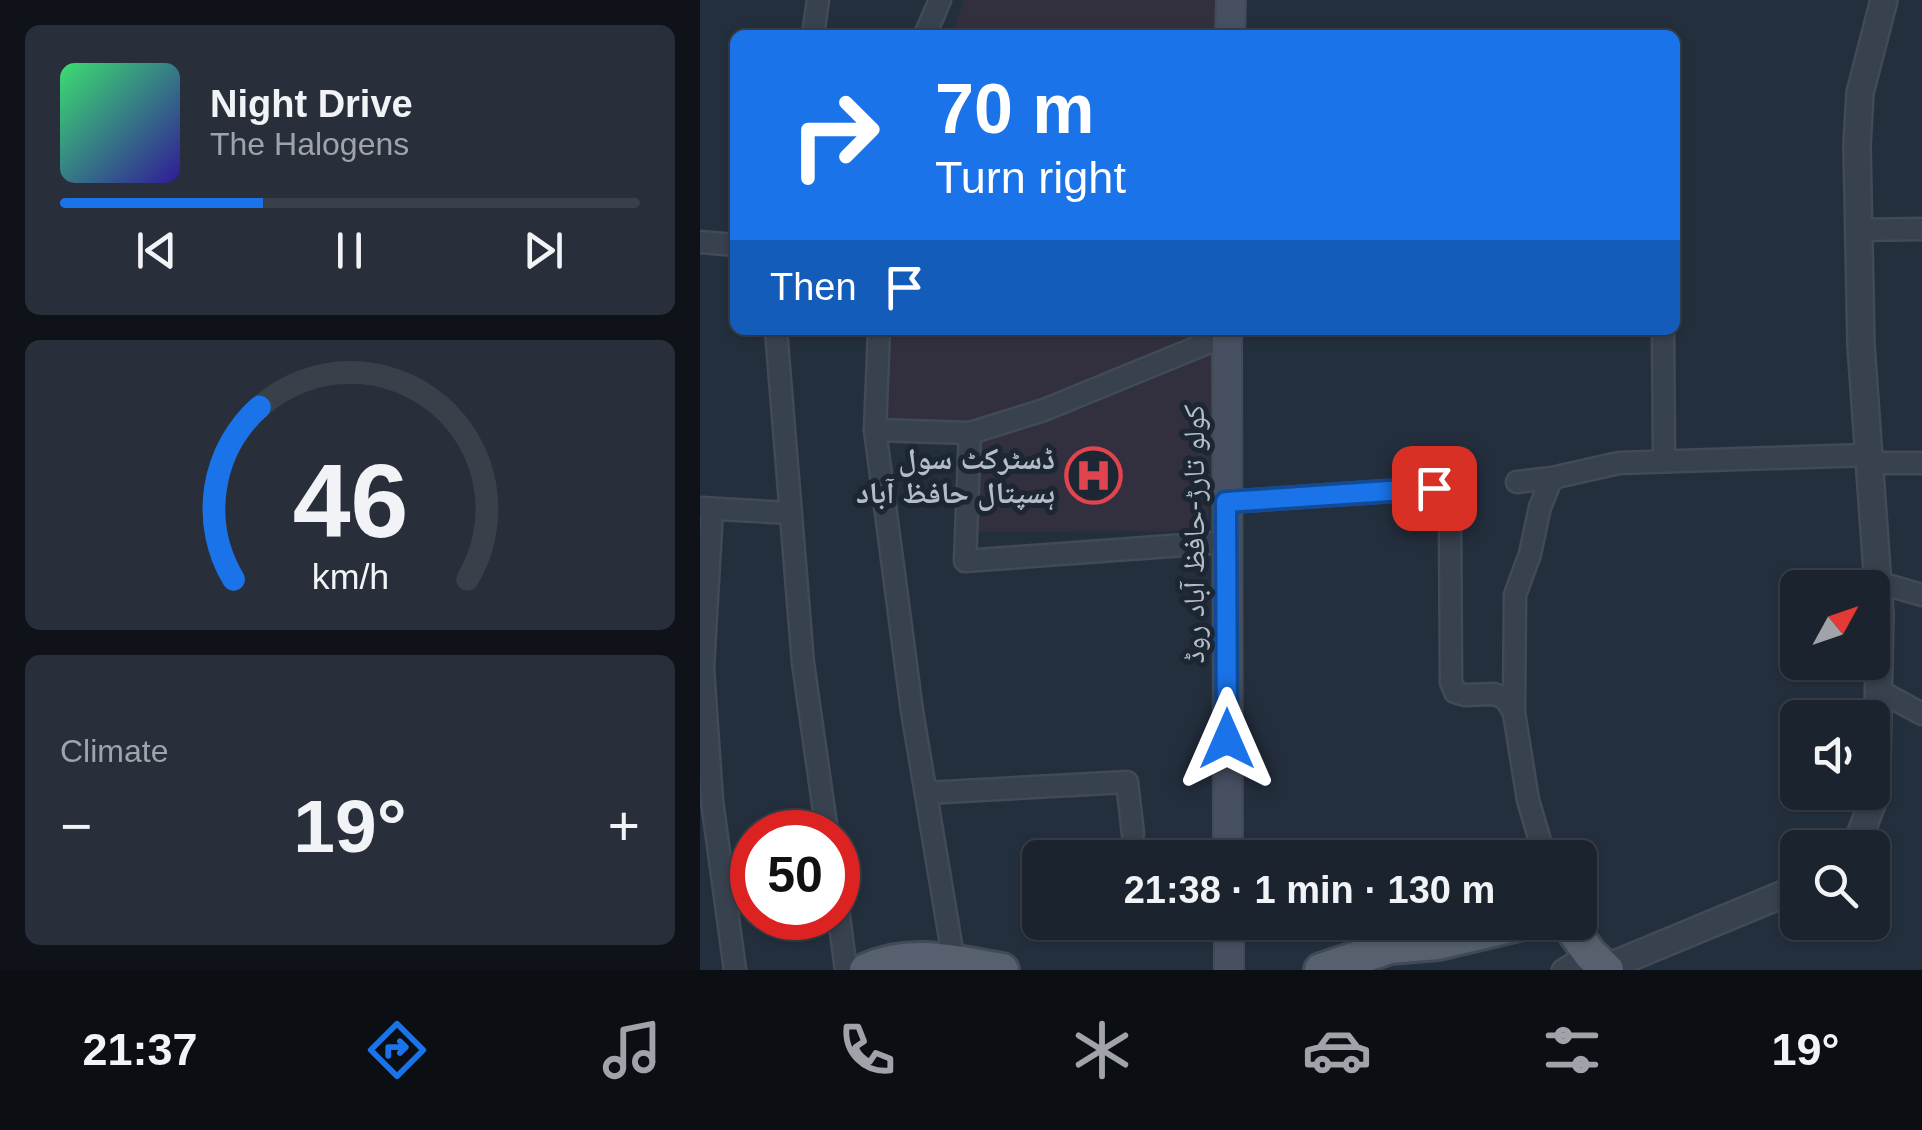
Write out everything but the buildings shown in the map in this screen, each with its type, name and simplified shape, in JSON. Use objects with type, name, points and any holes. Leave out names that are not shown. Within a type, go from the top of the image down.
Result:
[{"type":"main road","points":[[1230,30],[1231,0]]},
{"type":"main road","name":"کولو تارڑ-حافظ آباد روڈ","points":[[1227,335],[1228,840]]},
{"type":"main road","points":[[1228,940],[1229,970]]},
{"type":"main road","points":[[1320,970],[1390,946],[1451,940]]},
{"type":"main road","points":[[1577,940],[1591,965]]},
{"type":"main road","points":[[866,970],[886,961],[924,957],[1002,970]]},
{"type":"street","points":[[815,30],[818,0]]},
{"type":"street","points":[[926,30],[940,0]]},
{"type":"street","points":[[1877,570],[1857,230],[1860,93],[1884,0]]},
{"type":"street","points":[[1857,230],[1922,229]]},
{"type":"street","points":[[700,242],[730,245]]},
{"type":"street","points":[[776,335],[803,662],[824,810]]},
{"type":"street","points":[[879,335],[875,430],[954,962]]},
{"type":"street","points":[[875,430],[970,433],[1044,410],[1222,335]]},
{"type":"street","points":[[1662,335],[1664,461]]},
{"type":"street","points":[[970,433],[965,561],[1226,542]]},
{"type":"street","points":[[1517,482],[1619,462],[1922,462]]},
{"type":"street","points":[[1540,840],[1528,800],[1514,712],[1515,595],[1552,478]]},
{"type":"street","points":[[1226,502],[1434,488],[1445,492],[1450,504],[1450,682],[1455,692],[1465,696],[1494,694],[1506,700],[1514,712]]},
{"type":"street","points":[[734,970],[712,801],[703,668],[706,508],[790,514]]},
{"type":"street","points":[[1890,586],[1922,595]]},
{"type":"street","points":[[1863,830],[1872,804],[1878,680]]},
{"type":"street","points":[[1878,690],[1922,714]]},
{"type":"street","points":[[926,793],[1127,782],[1133,834]]},
{"type":"street","points":[[1591,965],[1780,895]]},
{"type":"street","points":[[842,940],[846,970]]},
{"type":"shaded area","points":[[964,0],[1221,0],[1220,30],[954,30]]},
{"type":"shaded area","name":"ڈسٹرکٹ سول ہسپتال حافظ آباد","points":[[892,335],[1213,335],[1208,531],[977,532],[978,420],[883,421]]},
{"type":"place","name":"ڈسٹرکٹ سول ہسپتال حافظ آباد","points":[[1094,476]]},
{"type":"route","points":[[1227,739],[1226,502],[1434,488]]}]
